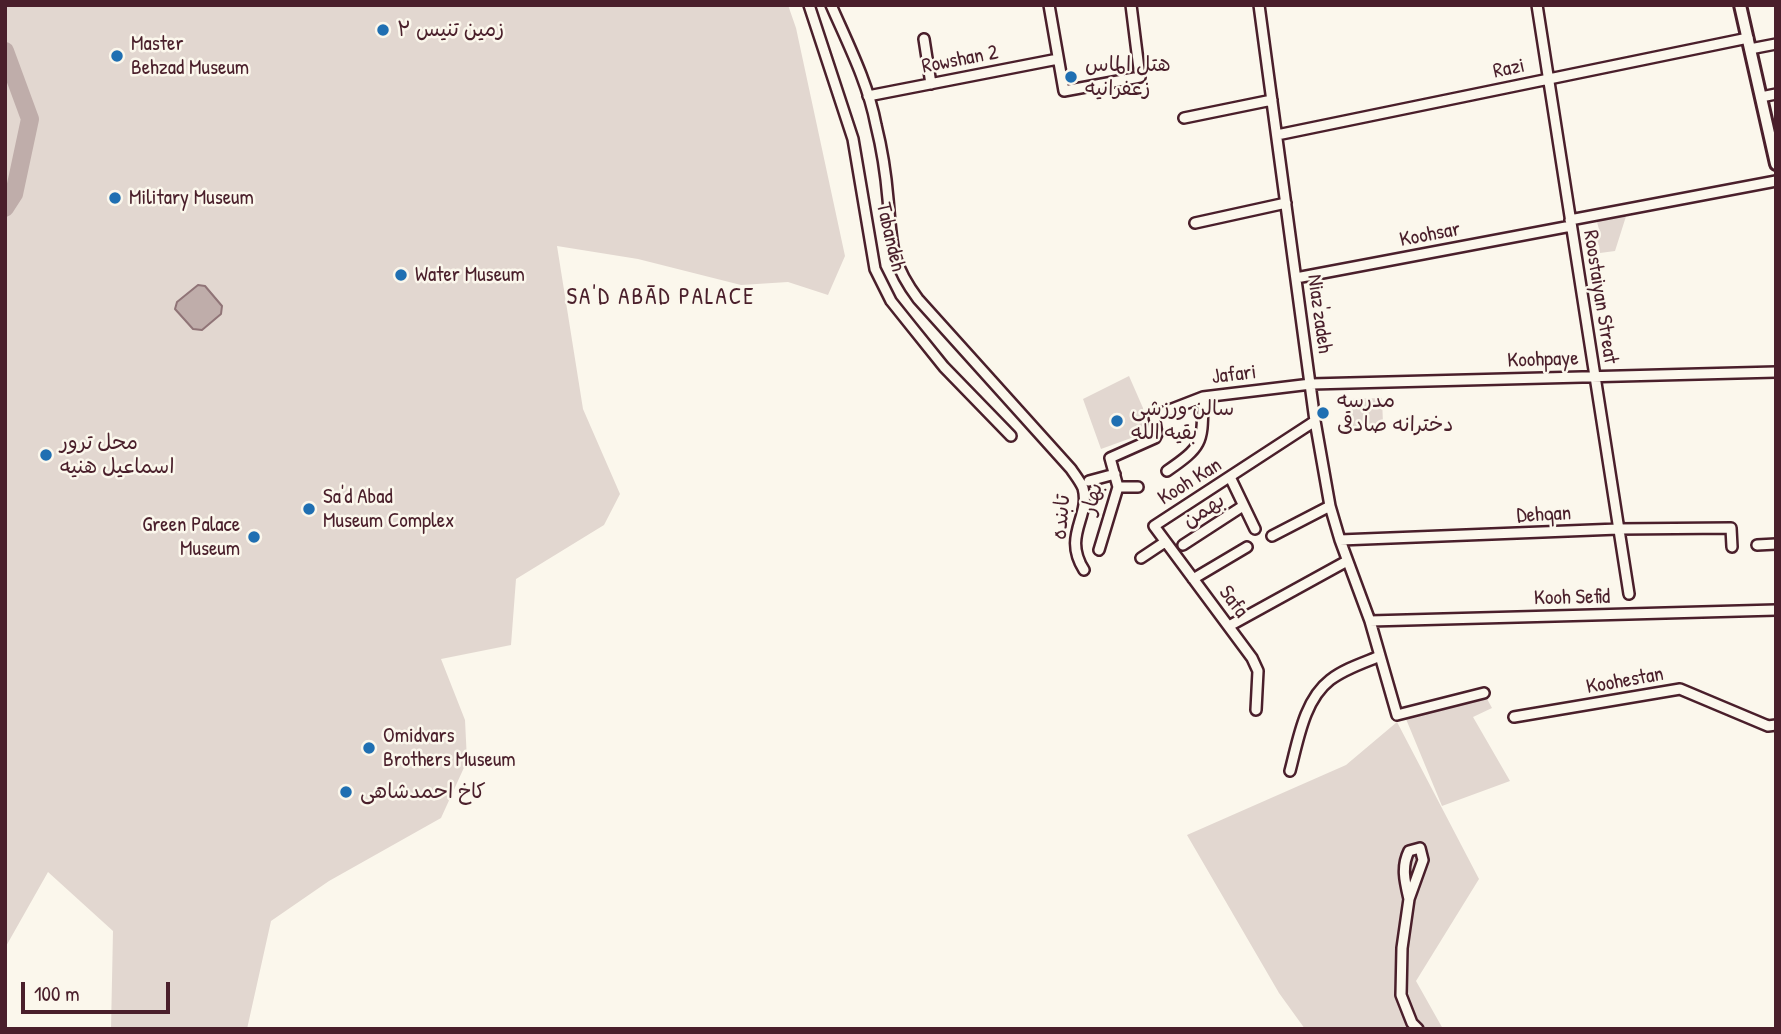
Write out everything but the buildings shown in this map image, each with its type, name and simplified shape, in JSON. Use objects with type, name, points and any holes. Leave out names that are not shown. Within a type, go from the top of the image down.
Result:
[{"type":"street","name":"Tabandeh","points":[[809,5],[853,139],[875,269],[891,301],[944,367],[1011,436]]},
{"type":"street","points":[[831,5],[868,96]]},
{"type":"street","points":[[1049,5],[1064,91],[1140,77],[1131,5]]},
{"type":"street","name":"Niaz'zadeh","points":[[1259,5],[1315,421],[1330,506],[1370,621],[1397,715],[1484,693]]},
{"type":"street","name":"Roostaiyan Streat","points":[[1536,5],[1629,594]]},
{"type":"street","points":[[1740,5],[1776,164]]},
{"type":"street","points":[[924,39],[931,84]]},
{"type":"street","name":"Razi","points":[[1277,135],[1548,79],[1749,43],[1776,44]]},
{"type":"street","name":"Rowshan 2","points":[[868,96],[1058,59]]},
{"type":"street","points":[[1761,97],[1776,94]]},
{"type":"street","name":"تابنده","points":[[868,96],[876,124],[888,198],[890,241],[895,260],[908,285],[961,349],[1071,469],[1084,491],[1075,546],[1078,560],[1084,570]]},
{"type":"street","points":[[1184,118],[1272,100]]},
{"type":"street","name":"Koohsar","points":[[1296,278],[1776,181]]},
{"type":"street","points":[[1195,223],[1286,203]]},
{"type":"street","name":"Koohpaye","points":[[1311,384],[1776,372]]},
{"type":"street","name":"Jafari","points":[[1110,458],[1155,438],[1157,434],[1154,416],[1203,397],[1311,384]]},
{"type":"street","points":[[1167,471],[1191,455],[1200,444],[1203,397]]},
{"type":"street","name":"Kooh Kan","points":[[1154,526],[1315,421]]},
{"type":"street","name":"بهار","points":[[1099,550],[1118,487],[1110,458]]},
{"type":"street","points":[[1088,481],[1115,474]]},
{"type":"street","points":[[1230,477],[1255,529]]},
{"type":"street","points":[[1118,487],[1138,486]]},
{"type":"street","name":"بهمن","points":[[1183,545],[1244,506]]},
{"type":"street","points":[[1272,536],[1330,506]]},
{"type":"street","name":"Safa","points":[[1154,526],[1252,658],[1258,671],[1256,710]]},
{"type":"street","name":"Dehqan","points":[[1340,540],[1618,529],[1731,528],[1732,547]]},
{"type":"street","points":[[1142,558],[1165,542]]},
{"type":"street","points":[[1758,545],[1776,544]]},
{"type":"street","points":[[1194,579],[1247,547]]},
{"type":"street","points":[[1229,626],[1347,561]]},
{"type":"street","name":"Kooh Sefid","points":[[1370,621],[1776,610]]},
{"type":"street","points":[[1290,771],[1298,739],[1314,699],[1329,681],[1350,668],[1380,656]]},
{"type":"street","name":"Koohestan","points":[[1514,718],[1680,689],[1768,726],[1776,725]]},
{"type":"street","points":[[1409,899],[1404,875],[1405,859],[1409,851],[1420,848],[1423,860],[1409,899],[1402,948],[1401,995],[1412,1023],[1418,1029]]},
{"type":"shaded area","name":"Sa'd Abad Museum Complex","points":[[5,5],[788,5],[796,28],[845,256],[828,295],[788,282],[741,285],[638,259],[557,246],[583,409],[620,494],[604,525],[516,579],[511,645],[441,659],[465,720],[467,761],[441,818],[329,881],[271,921],[247,1029],[111,1029],[113,931],[48,872],[5,948]]},
{"type":"shaded area","points":[[1628,210],[1615,251],[1600,253],[1599,245],[1595,243],[1600,233],[1597,222]]},
{"type":"shaded area","points":[[198,285],[205,286],[222,306],[221,314],[202,330],[193,329],[175,309],[177,302]]},
{"type":"shaded area","name":"سالن ورزشی بقیه الله","points":[[1129,376],[1143,408],[1145,433],[1101,449],[1083,399]]},
{"type":"shaded area","points":[[1382,398],[1383,424],[1353,426],[1351,399]]},
{"type":"shaded area","points":[[1485,695],[1492,708],[1473,717],[1510,781],[1442,806],[1406,719]]},
{"type":"shaded area","points":[[1397,722],[1479,879],[1416,981],[1443,1029],[1305,1029],[1279,993],[1187,835],[1346,765]]},
{"type":"waterway","points":[[5,51],[30,119],[14,194],[5,208]]},
{"type":"place","name":"زمین تنیس ۲","points":[[383,30]]},
{"type":"place","name":"Master Behzad Museum","points":[[117,56]]},
{"type":"place","name":"هتل الماس زعفرانیه","points":[[1071,77]]},
{"type":"place","name":"Military Museum","points":[[115,198]]},
{"type":"place","name":"Water Museum","points":[[401,275]]},
{"type":"place","name":"مدرسه دخترانه صادقی","points":[[1323,413]]},
{"type":"place","name":"سالن ورزشی بقیه الله","points":[[1117,421]]},
{"type":"place","name":"محل ترور اسماعیل هنیه","points":[[46,455]]},
{"type":"place","name":"Sa'd Abad Museum Complex","points":[[309,509]]},
{"type":"place","name":"Green Palace Museum","points":[[254,537]]},
{"type":"place","name":"Omidvars Brothers Museum","points":[[369,748]]},
{"type":"place","name":"کاخ احمدشاهی","points":[[346,792]]},
{"type":"district","name":"SA'D ABĀD PALACE","points":[[661,298]]}]
